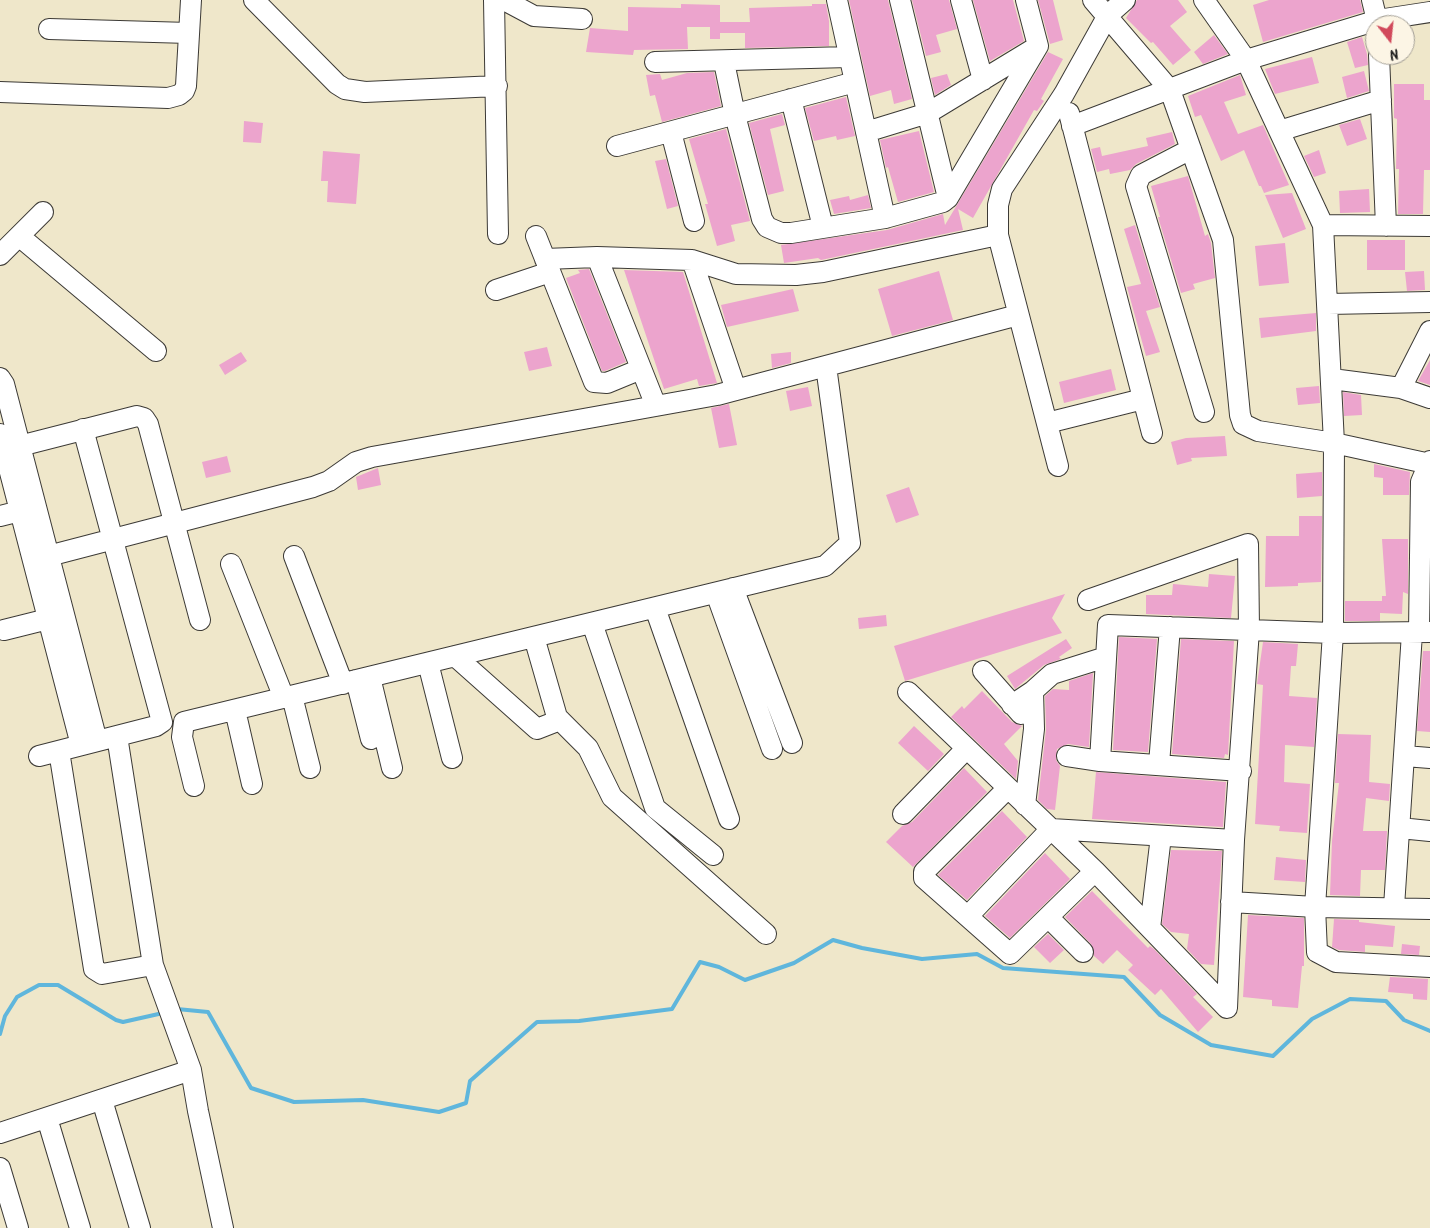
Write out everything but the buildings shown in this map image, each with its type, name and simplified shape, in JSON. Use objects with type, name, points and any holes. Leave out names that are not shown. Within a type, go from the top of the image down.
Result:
[{"type":"street","points":[[0,92],[168,98],[179,95],[186,86],[191,0]]},
{"type":"street","points":[[254,0],[337,84],[345,89],[366,92],[497,86]]},
{"type":"street","points":[[494,0],[497,86],[498,234]]},
{"type":"street","points":[[504,0],[534,16],[582,19]]},
{"type":"street","points":[[837,0],[848,57],[886,218]]},
{"type":"street","points":[[900,0],[948,198]]},
{"type":"street","points":[[961,0],[983,80]]},
{"type":"street","points":[[724,62],[735,115],[762,219],[767,227],[781,233],[791,233],[886,218],[943,202],[948,198],[1038,46],[1026,0]]},
{"type":"street","points":[[1094,0],[1170,90],[1223,240],[1240,415],[1243,424],[1258,431],[1334,443],[1430,463],[1421,482],[1420,632],[1405,756],[1394,907]]},
{"type":"street","points":[[1058,466],[998,236],[998,205],[1002,189],[1064,94],[1108,15],[1124,0]]},
{"type":"street","points":[[1372,0],[1376,15]]},
{"type":"street","points":[[1210,1],[1246,60],[1323,225],[1334,443],[1333,632],[1315,907],[1317,952],[1336,962],[1430,967]]},
{"type":"street","points":[[1415,15],[1430,12]]},
{"type":"street","points":[[1072,126],[1246,60],[1365,27]]},
{"type":"street","points":[[49,29],[189,33]]},
{"type":"street","points":[[866,132],[928,113],[1038,46]]},
{"type":"street","points":[[654,62],[724,62],[848,57]]},
{"type":"street","points":[[1379,65],[1386,226]]},
{"type":"street","points":[[617,146],[855,82]]},
{"type":"street","points":[[1064,94],[1152,433]]},
{"type":"street","points":[[791,99],[823,227]]},
{"type":"street","points":[[1279,131],[1381,100]]},
{"type":"street","points":[[671,132],[694,221]]},
{"type":"street","points":[[1191,149],[1141,175],[1136,186],[1204,412]]},
{"type":"street","points":[[0,254],[43,212]]},
{"type":"street","points":[[1323,225],[1430,226]]},
{"type":"street","points":[[19,236],[156,351]]},
{"type":"street","points":[[536,236],[594,382],[607,383],[641,370]]},
{"type":"street","points":[[496,290],[548,265],[597,257],[692,260],[736,274],[796,275],[823,272],[998,236]]},
{"type":"street","points":[[597,257],[656,406]]},
{"type":"street","points":[[692,260],[736,390]]},
{"type":"street","points":[[1328,304],[1430,302]]},
{"type":"street","points":[[41,558],[313,487],[329,481],[356,462],[372,457],[736,390],[1018,315]]},
{"type":"street","points":[[1401,388],[1430,331]]},
{"type":"street","points":[[194,786],[182,738],[184,722],[825,566],[850,543],[826,366]]},
{"type":"street","points":[[0,378],[4,384],[8,443],[28,508],[89,743]]},
{"type":"street","points":[[1332,379],[1401,388],[1430,398]]},
{"type":"street","points":[[1047,423],[1143,399]]},
{"type":"street","points":[[8,443],[83,430],[137,416],[144,418],[148,424],[200,620]]},
{"type":"street","points":[[39,756],[156,726],[162,722],[114,538],[83,430]]},
{"type":"street","points":[[1421,482],[1430,509]]},
{"type":"street","points":[[0,516],[28,508]]},
{"type":"street","points":[[908,692],[966,750],[1095,871],[1227,1008],[1234,840],[1241,771],[1249,630],[1248,544],[1088,600]]},
{"type":"street","points":[[294,556],[356,680],[386,769]]},
{"type":"street","points":[[231,564],[288,697],[310,768]]},
{"type":"street","points":[[725,591],[792,743]]},
{"type":"street","points":[[725,591],[772,749]]},
{"type":"street","points":[[655,608],[728,819]]},
{"type":"street","points":[[4,630],[56,617]]},
{"type":"street","points":[[592,623],[655,808],[713,855]]},
{"type":"street","points":[[1100,761],[1108,624],[1249,630],[1420,632]]},
{"type":"street","points":[[1159,764],[1170,627]]},
{"type":"street","points":[[534,637],[556,717],[588,748],[612,797],[766,934]]},
{"type":"street","points":[[455,656],[537,729],[560,720]]},
{"type":"street","points":[[1012,705],[1033,691],[1052,674],[1106,657]]},
{"type":"street","points":[[428,663],[452,758]]},
{"type":"street","points":[[983,671],[1034,729]]},
{"type":"street","points":[[1025,805],[1034,729],[1033,691]]},
{"type":"street","points":[[235,710],[252,784]]},
{"type":"street","points":[[117,736],[153,965],[192,1070],[198,1112],[224,1228]]},
{"type":"street","points":[[904,814],[966,750]]},
{"type":"street","points":[[58,751],[94,968],[102,974],[153,965]]},
{"type":"street","points":[[1067,756],[1100,761],[1241,771]]},
{"type":"street","points":[[1405,756],[1430,758]]},
{"type":"street","points":[[1008,789],[924,872],[924,878],[969,915],[1010,954],[1095,871]]},
{"type":"street","points":[[1400,828],[1430,831]]},
{"type":"street","points":[[969,915],[1051,830],[1234,840]]},
{"type":"street","points":[[1150,928],[1161,836]]},
{"type":"street","points":[[1231,902],[1315,907],[1430,909]]},
{"type":"street","points":[[1048,917],[1083,952]]},
{"type":"street","points":[[0,1133],[192,1070]]},
{"type":"street","points":[[102,1100],[140,1228]]},
{"type":"street","points":[[47,1118],[80,1228]]},
{"type":"street","points":[[0,1168],[18,1228]]},
{"type":"waterway","points":[[177,1009],[208,1012],[251,1088],[294,1102],[363,1100],[439,1112],[466,1103],[470,1081],[537,1022],[579,1021],[672,1009],[700,962],[719,967],[745,980],[794,963],[833,940],[862,948],[922,959],[977,954],[1003,968],[1124,977],[1160,1015],[1211,1045],[1273,1056],[1312,1019],[1350,999],[1386,1001],[1404,1020],[1430,1031]]},
{"type":"waterway","points":[[0,1034],[5,1016],[17,997],[39,985],[58,985],[116,1020],[123,1022],[163,1013]]}]
